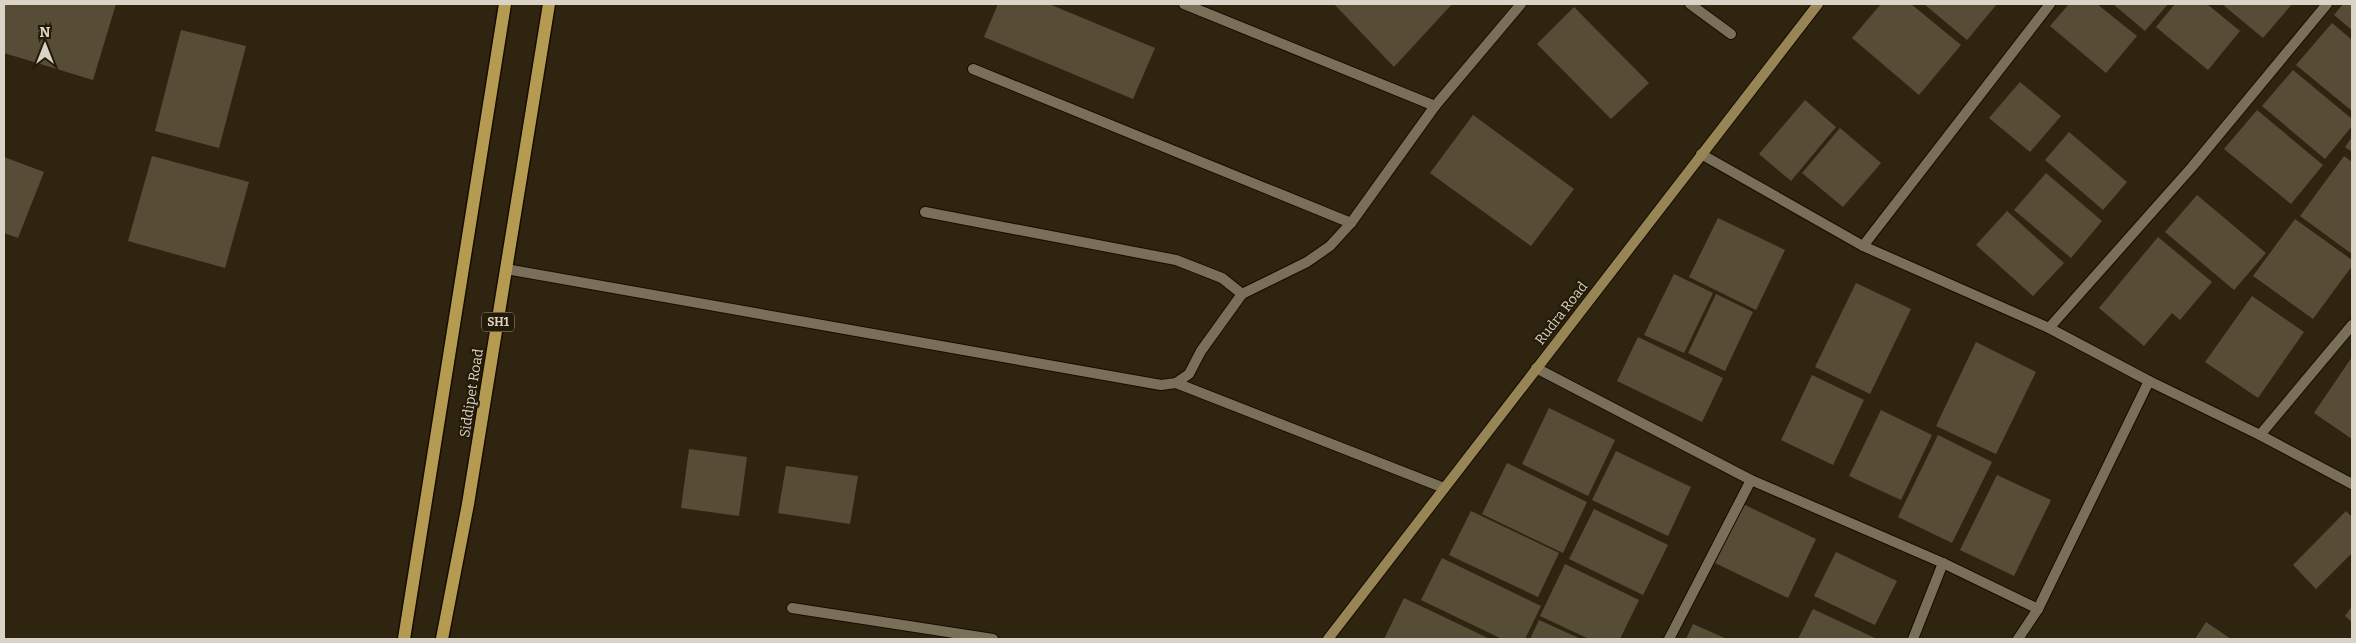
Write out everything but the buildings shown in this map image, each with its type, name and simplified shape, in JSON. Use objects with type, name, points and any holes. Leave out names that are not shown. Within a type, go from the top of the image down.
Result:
[{"type":"main road","name":"Siddipet Road","points":[[404,639],[505,4]]},
{"type":"main road","name":"Siddipet Road","points":[[442,639],[468,504],[549,4]]},
{"type":"main road","name":"Rudra Road","points":[[1328,639],[1818,4]]},
{"type":"street","points":[[1184,4],[1435,106]]},
{"type":"street","points":[[1176,384],[1189,374],[1200,352],[1242,294],[1307,262],[1330,246],[1351,223],[1435,106],[1520,4]]},
{"type":"street","points":[[1690,4],[1731,34]]},
{"type":"street","points":[[1863,246],[2050,4]]},
{"type":"street","points":[[2050,328],[2192,166],[2327,4]]},
{"type":"street","points":[[974,69],[1351,223]]},
{"type":"street","points":[[1701,154],[1863,246],[2050,328],[2149,381],[2260,435],[2352,484]]},
{"type":"street","points":[[925,212],[1176,260],[1222,278],[1242,294]]},
{"type":"street","points":[[506,269],[1161,385],[1176,384],[1444,488]]},
{"type":"street","points":[[2260,435],[2352,325]]},
{"type":"street","points":[[1536,368],[1751,480],[1943,563],[2038,610]]},
{"type":"street","points":[[2018,639],[2038,610],[2149,381]]},
{"type":"street","points":[[1669,639],[1751,480]]},
{"type":"street","points":[[1914,639],[1943,563]]},
{"type":"street","points":[[792,608],[993,639]]}]
